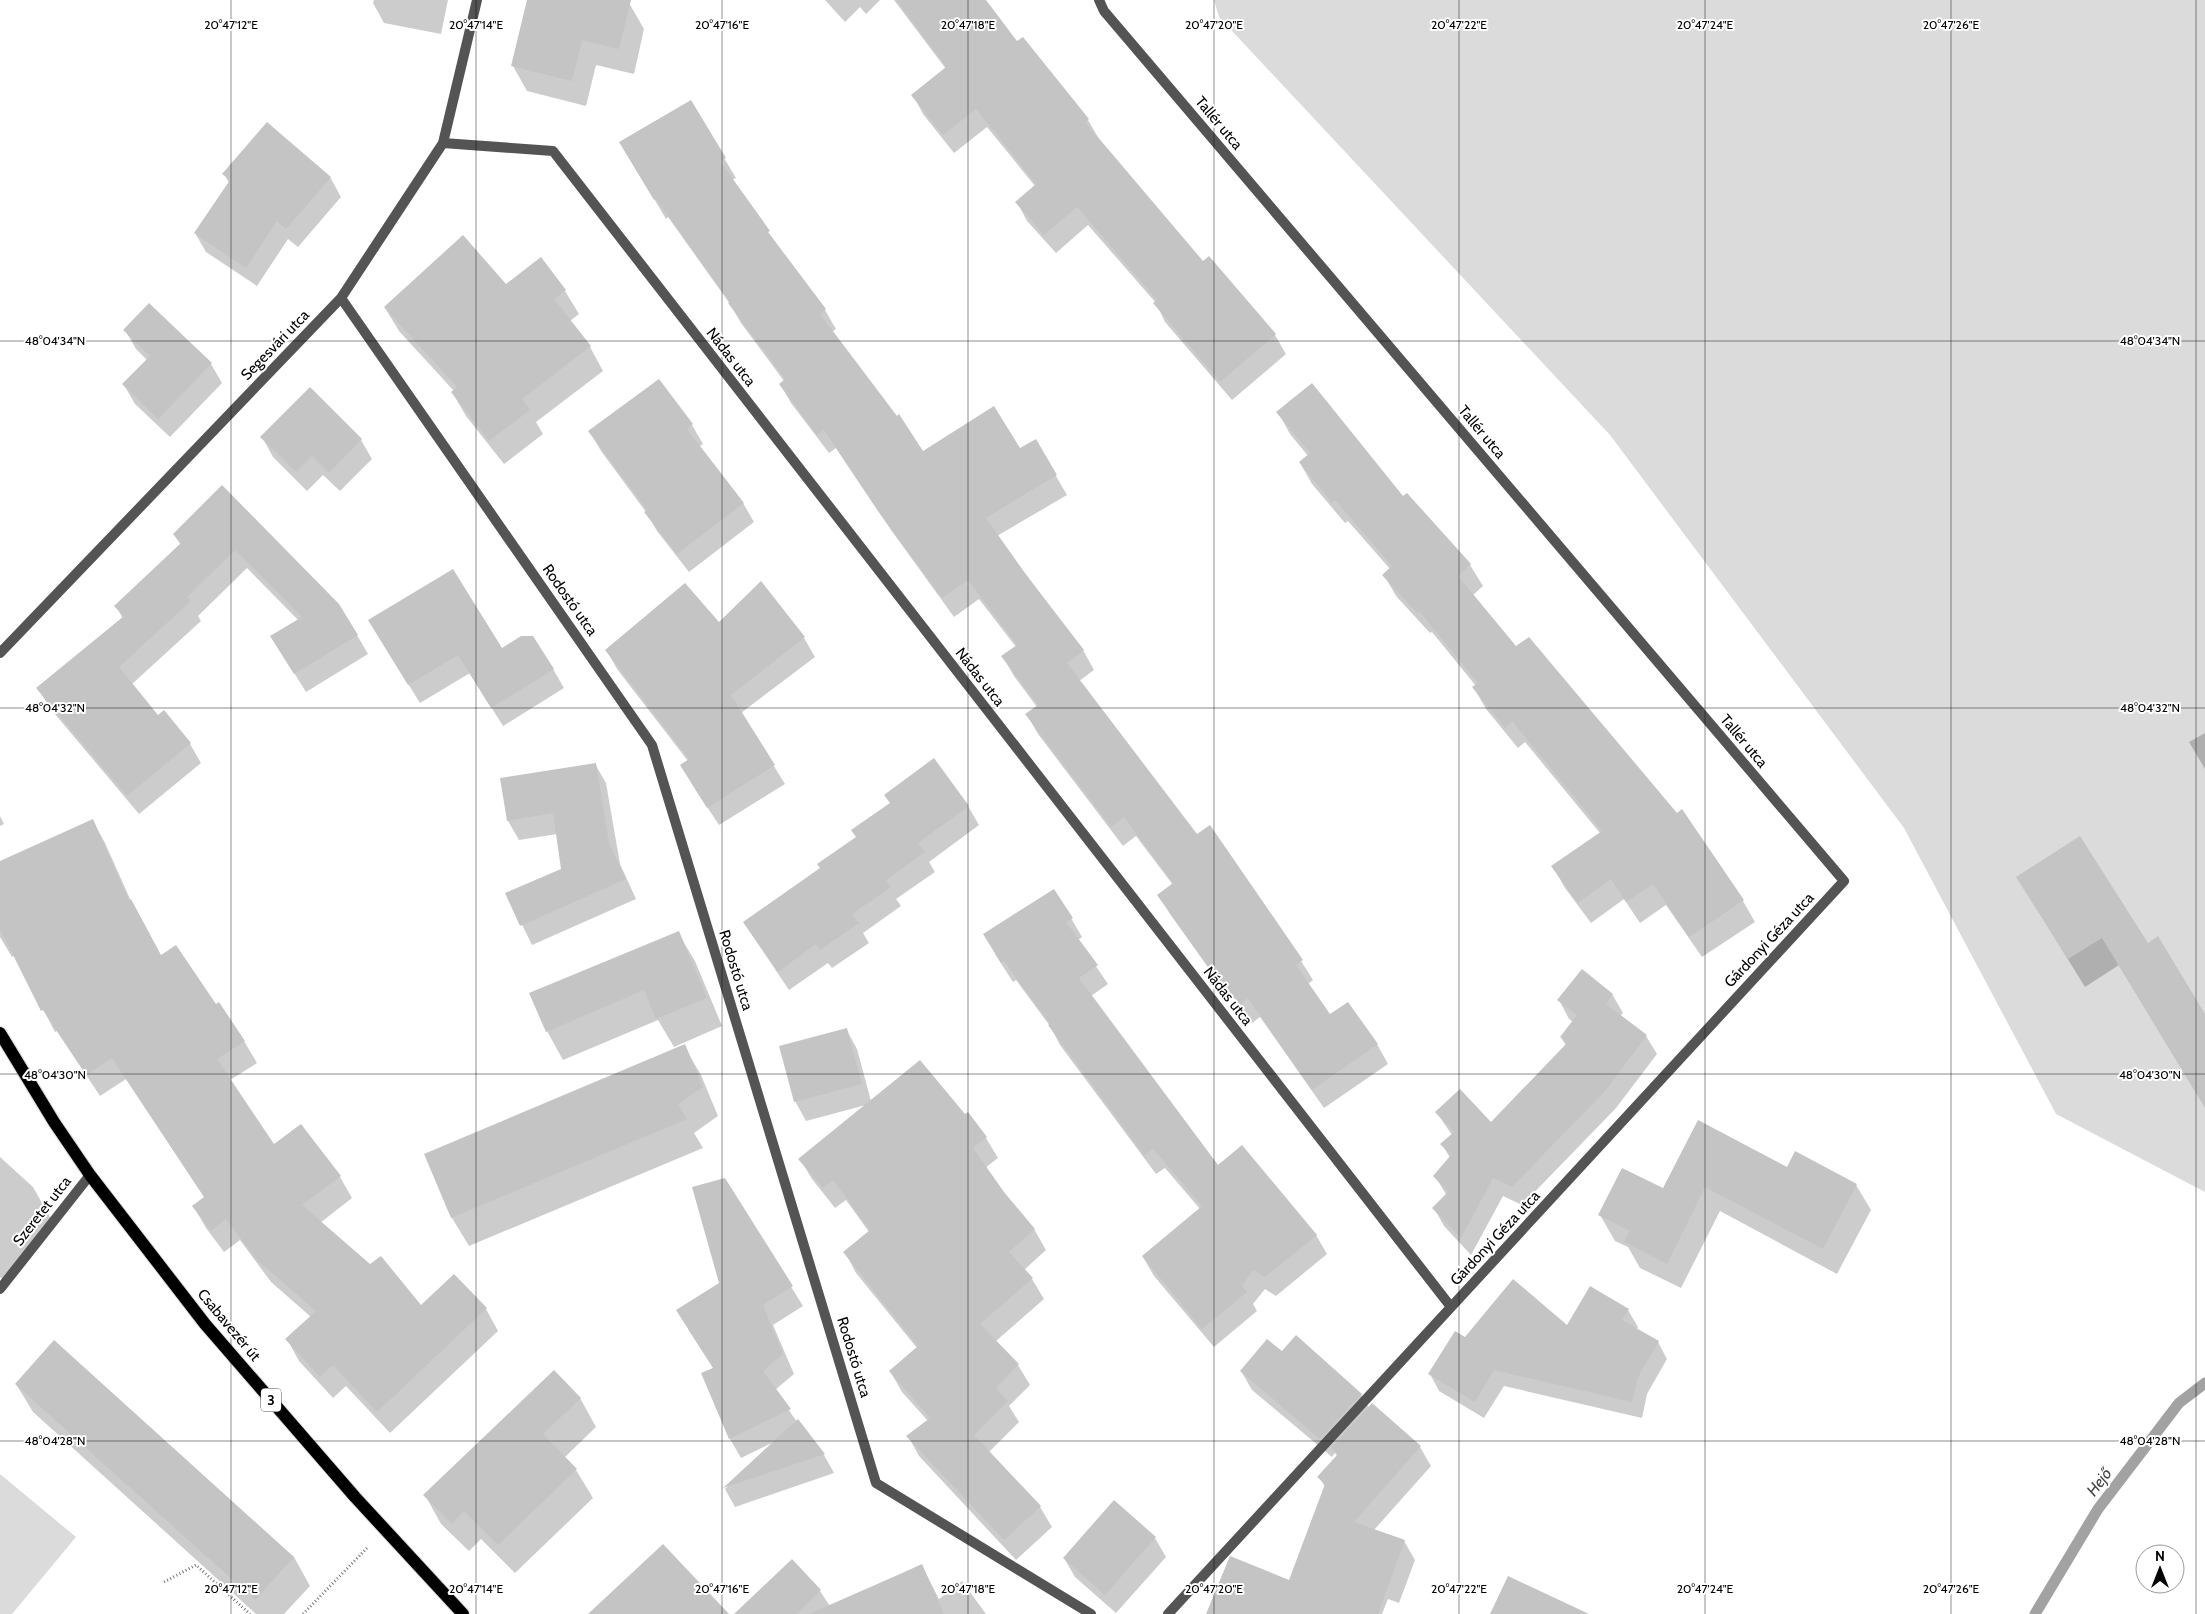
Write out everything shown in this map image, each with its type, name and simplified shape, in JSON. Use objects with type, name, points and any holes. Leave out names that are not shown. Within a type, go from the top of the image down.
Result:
[{"type":"main road","name":"Csabavezér út","points":[[0,1033],[54,1122],[90,1175],[205,1324],[385,1530],[463,1614]]},
{"type":"street","name":"Segesvári utca","points":[[0,653],[341,298],[443,143],[477,0]]},
{"type":"street","name":"Tallér utca","points":[[1099,0],[1104,11],[1844,882]]},
{"type":"street","name":"Nádas utca","points":[[443,143],[553,151],[1451,1307]]},
{"type":"street","name":"Rodostó utca","points":[[341,298],[652,745],[876,1483],[1091,1614]]},
{"type":"street","name":"Gárdonyi Géza utca","points":[[1168,1614],[1844,882]]},
{"type":"street","name":"Szeretet utca","points":[[0,1289],[90,1175]]},
{"type":"path","points":[[303,1614],[385,1530]]},
{"type":"path","points":[[164,1582],[196,1565],[250,1614]]},
{"type":"shaded area","points":[[1214,0],[2205,0],[2205,1192],[2056,1114],[1904,828],[1610,435],[1219,17]]},
{"type":"shaded area","points":[[0,1474],[76,1537],[12,1614],[0,1614]]},
{"type":"building","points":[[527,0],[631,0],[619,49],[582,40],[572,81],[511,66]]},
{"type":"building","points":[[896,0],[986,0],[1017,41],[1023,37],[1089,119],[1085,122],[1203,261],[1209,256],[1276,334],[1220,382],[1153,303],[1157,300],[1077,207],[1044,235],[1015,202],[1036,184],[976,109],[943,135],[911,95],[946,67]]},
{"type":"building","points":[[691,100],[726,158],[720,161],[770,231],[768,232],[826,309],[820,314],[897,416],[899,414],[923,451],[994,406],[1020,448],[1036,439],[1057,475],[986,518],[1027,576],[1084,650],[1067,663],[1197,834],[1210,825],[1303,960],[1296,965],[1330,1014],[1348,1002],[1378,1044],[1312,1090],[1248,998],[1240,1005],[1213,967],[1210,969],[1157,895],[1173,883],[1124,817],[1111,827],[1025,714],[1038,705],[1001,656],[1017,645],[968,580],[942,598],[878,511],[824,430],[817,435],[779,384],[785,379],[728,303],[730,302],[656,199],[654,200],[619,142]]},
{"type":"building","points":[[267,122],[331,177],[286,229],[277,221],[246,268],[194,233],[230,180],[222,174]]},
{"type":"building","points":[[463,235],[506,284],[541,257],[566,290],[554,299],[591,346],[522,399],[530,410],[489,441],[451,392],[457,387],[384,307]]},
{"type":"building","points":[[149,303],[212,363],[158,419],[122,384],[150,356],[123,330]]},
{"type":"building","points":[[659,379],[693,424],[687,429],[744,503],[677,554],[644,512],[647,510],[588,431]]},
{"type":"building","points":[[1312,383],[1403,496],[1407,493],[1471,564],[1458,576],[1516,646],[1529,637],[1677,813],[1682,809],[1744,900],[1689,937],[1653,884],[1626,902],[1611,879],[1578,903],[1551,866],[1602,831],[1512,721],[1505,728],[1472,687],[1478,683],[1419,611],[1417,613],[1382,575],[1392,566],[1335,500],[1332,503],[1299,462],[1310,453],[1276,412]]},
{"type":"building","points":[[310,387],[362,439],[329,473],[312,456],[296,472],[260,437]]},
{"type":"building","points":[[222,485],[339,604],[358,635],[294,674],[270,636],[302,617],[235,550],[187,597],[191,601],[119,667],[158,715],[164,710],[191,743],[127,796],[36,688],[124,616],[114,606],[181,543],[173,534]]},
{"type":"building","points":[[453,569],[502,648],[521,636],[533,636],[554,669],[491,708],[458,655],[408,685],[368,620]]},
{"type":"building","points":[[761,581],[805,637],[731,695],[775,765],[707,808],[680,765],[689,759],[605,650],[685,583],[719,622]]},
{"type":"building","points":[[934,758],[969,806],[918,843],[925,852],[886,880],[891,887],[852,914],[859,923],[820,950],[816,944],[778,972],[743,922],[820,868],[817,864],[856,837],[851,830],[890,803],[884,795]]},
{"type":"building","points":[[596,763],[609,843],[626,879],[520,926],[505,893],[561,869],[553,813],[507,821],[500,778]]},
{"type":"building","points":[[93,819],[129,901],[131,899],[161,955],[176,945],[216,1004],[219,1002],[245,1041],[217,1059],[274,1144],[301,1124],[341,1176],[302,1205],[370,1264],[381,1256],[421,1305],[454,1274],[487,1308],[377,1412],[333,1365],[320,1377],[285,1339],[316,1311],[257,1260],[226,1219],[211,1231],[192,1206],[204,1197],[112,1058],[86,1075],[43,1010],[41,1011],[0,929],[0,861]]},
{"type":"building","points":[[2080,836],[2148,943],[2158,936],[2205,1014],[2205,1108],[2102,938],[2068,959],[2016,877]]},
{"type":"building","points":[[1054,889],[1073,918],[1066,922],[1098,965],[1079,978],[1218,1165],[1242,1145],[1317,1235],[1265,1277],[1253,1270],[1242,1286],[1247,1292],[1202,1329],[1142,1256],[1202,1206],[1153,1149],[1144,1155],[1048,1025],[1050,1024],[1004,961],[1001,963],[983,934]]},
{"type":"building","points":[[679,931],[707,998],[656,1019],[644,990],[546,1032],[529,993]]},
{"type":"building","points":[[1582,969],[1613,994],[1606,1004],[1647,1035],[1606,1090],[1512,1187],[1493,1178],[1461,1238],[1432,1208],[1448,1192],[1433,1176],[1451,1155],[1440,1144],[1454,1132],[1435,1112],[1460,1089],[1491,1122],[1567,1043],[1560,1037],[1577,1015],[1557,1000]]},
{"type":"building","points":[[847,1028],[862,1084],[794,1102],[779,1046]]},
{"type":"building","points":[[685,1044],[703,1087],[678,1104],[687,1119],[451,1218],[424,1154]]},
{"type":"building","points":[[920,1060],[965,1114],[968,1112],[987,1137],[973,1148],[1004,1192],[1035,1229],[1009,1252],[1033,1278],[980,1324],[1019,1364],[996,1388],[1008,1401],[974,1435],[1041,1506],[1004,1540],[906,1436],[930,1418],[889,1371],[918,1346],[843,1252],[870,1230],[833,1180],[823,1188],[798,1159]]},
{"type":"building","points":[[1698,1120],[1787,1167],[1795,1151],[1857,1184],[1823,1249],[1705,1187],[1667,1264],[1624,1242],[1630,1231],[1598,1215],[1622,1168],[1663,1188]]},
{"type":"building","points":[[725,1178],[793,1286],[763,1305],[783,1354],[763,1371],[791,1409],[729,1439],[701,1373],[713,1368],[676,1310],[719,1283],[692,1187]]},
{"type":"building","points":[[1513,1279],[1567,1325],[1590,1286],[1629,1309],[1622,1320],[1659,1341],[1638,1377],[1632,1402],[1494,1370],[1475,1402],[1428,1374],[1455,1331],[1465,1337]]},
{"type":"building","points":[[1296,1335],[1362,1394],[1320,1439],[1240,1371],[1267,1339],[1282,1351]]},
{"type":"building","points":[[54,1340],[294,1557],[255,1600],[15,1384]]},
{"type":"building","points":[[554,1370],[581,1398],[543,1434],[577,1469],[498,1545],[464,1511],[452,1524],[423,1495]]},
{"type":"building","points":[[1372,1403],[1421,1446],[1354,1522],[1405,1540],[1378,1614],[1206,1614],[1230,1556],[1289,1580],[1325,1484],[1317,1477],[1338,1454],[1331,1448]]},
{"type":"building","points":[[798,1419],[825,1454],[723,1488]]},
{"type":"building","points":[[1114,1500],[1156,1537],[1105,1595],[1063,1558]]},
{"type":"building","points":[[663,1544],[729,1614],[588,1614]]},
{"type":"building","points":[[792,1559],[821,1590],[797,1614],[734,1614]]},
{"type":"building","points":[[922,1564],[944,1614],[809,1614],[900,1574]]},
{"type":"building","points":[[1508,1576],[1589,1614],[1490,1614]]},
{"type":"waterway","name":"Hejő","points":[[2035,1614],[2098,1509],[2179,1403],[2205,1383]]}]
